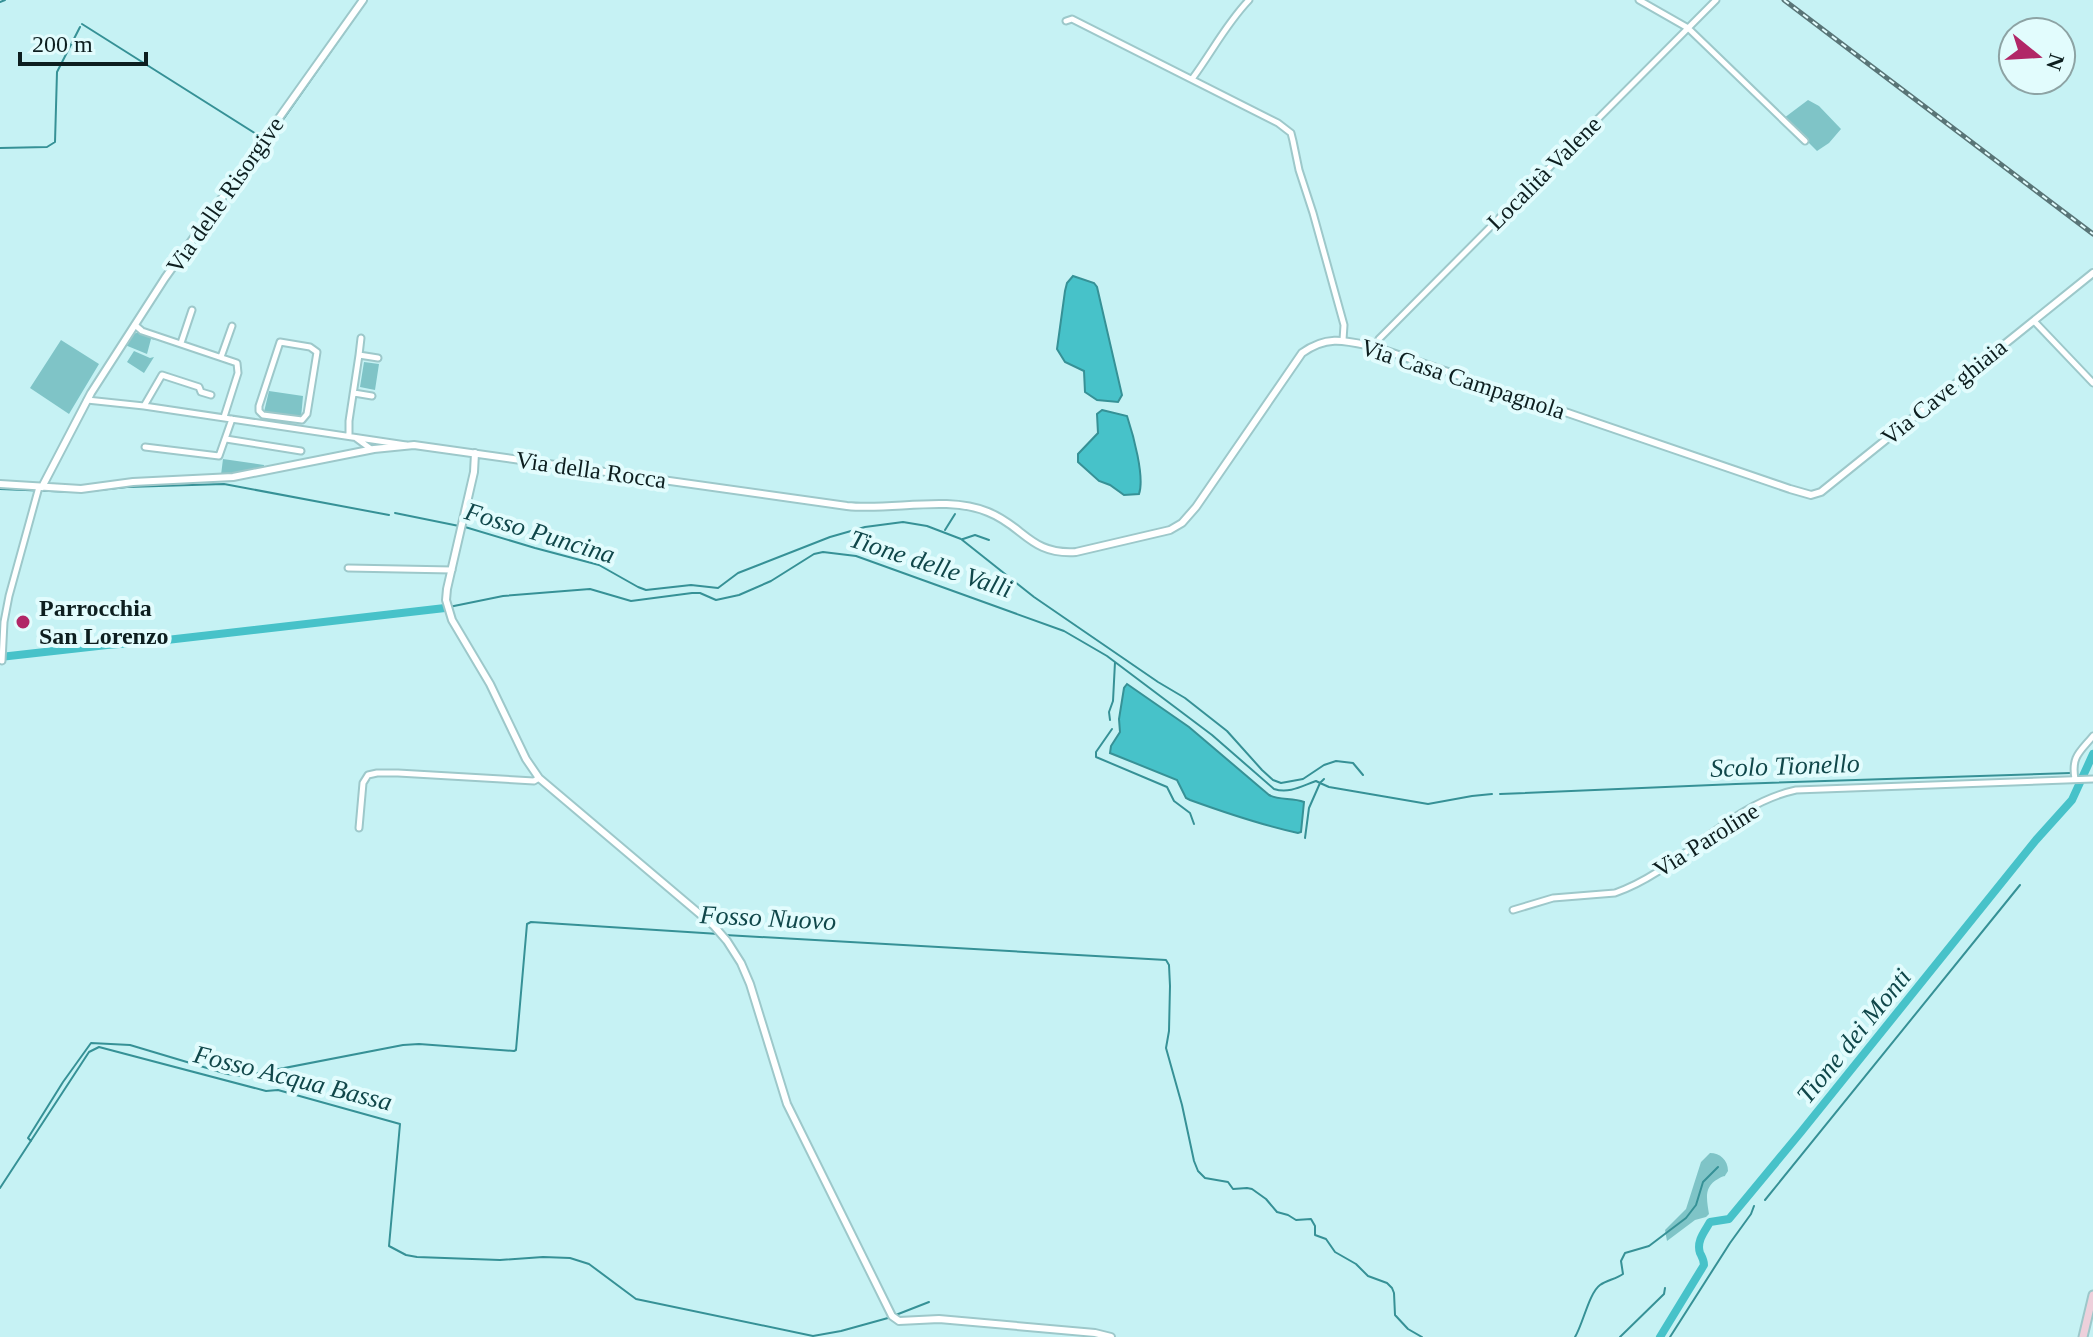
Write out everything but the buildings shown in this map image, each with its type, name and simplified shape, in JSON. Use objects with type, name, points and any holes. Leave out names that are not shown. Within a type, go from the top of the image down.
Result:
[{"type":"main road","points":[[2083,1337],[2093,1295]]},
{"type":"street","name":"Via delle Risorgive","points":[[41,489],[91,393],[165,278],[363,0]]},
{"type":"street","points":[[1192,79],[1214,49],[1226,25],[1249,0]]},
{"type":"street","points":[[1639,0],[1688,28],[1805,141]]},
{"type":"street","name":"Località Valene","points":[[1375,347],[1379,339],[1716,0]]},
{"type":"street","points":[[1066,21],[1072,19],[1089,26],[1278,123],[1291,133],[1344,325],[1343,340]]},
{"type":"street","name":"Via Cave ghiaia","points":[[1790,489],[1811,495],[1821,492],[2093,273]]},
{"type":"street","points":[[181,343],[192,310]]},
{"type":"street","points":[[2034,321],[2093,383]]},
{"type":"street","points":[[135,325],[142,331],[237,363],[239,369],[224,417]]},
{"type":"street","points":[[221,357],[232,326]]},
{"type":"street","points":[[348,435],[361,338]]},
{"type":"street","name":"Via Casa Campagnola","points":[[1170,530],[1182,523],[1196,507],[1302,353],[1322,341],[1343,340],[1375,347],[1790,489]]},
{"type":"street","points":[[283,342],[310,347],[317,352],[306,417],[302,420],[283,418],[263,415],[259,409],[278,346],[283,342]]},
{"type":"street","points":[[359,355],[378,358]]},
{"type":"street","points":[[144,406],[162,375],[199,387],[201,392],[211,395]]},
{"type":"street","points":[[91,393],[103,401]]},
{"type":"street","points":[[353,393],[372,396]]},
{"type":"street","points":[[87,400],[407,445]]},
{"type":"street","points":[[282,426],[283,418]]},
{"type":"street","points":[[145,447],[217,457],[221,454],[232,419]]},
{"type":"street","points":[[348,435],[373,449],[376,445],[367,438]]},
{"type":"street","points":[[348,435],[358,444],[354,453]]},
{"type":"street","points":[[226,439],[301,451]]},
{"type":"street","name":"Via della Rocca","points":[[0,484],[41,489],[81,489],[133,482],[233,477],[407,445],[847,506],[966,506],[997,516],[1031,542],[1061,552],[1084,550],[1170,530]]},
{"type":"street","points":[[475,453],[474,472],[446,600],[460,636],[490,684],[526,759],[539,778],[714,926],[741,963],[787,1104],[892,1316],[905,1321],[939,1319],[1111,1337]]},
{"type":"street","points":[[2,657],[9,596],[41,489],[50,479],[51,470]]},
{"type":"street","points":[[50,479],[58,488]]},
{"type":"street","points":[[348,568],[452,570]]},
{"type":"street","points":[[2075,779],[2073,763],[2093,736]]},
{"type":"street","points":[[359,828],[363,783],[368,775],[398,773],[534,781],[539,778]]},
{"type":"street","name":"Via Paroline","points":[[1513,910],[1553,898],[1625,890],[1746,811],[1785,792],[2089,778]]},
{"type":"shaded area","points":[[1808,100],[1819,106],[1841,129],[1817,151],[1784,118]]},
{"type":"shaded area","points":[[1073,276],[1097,287],[1122,395],[1118,402],[1097,400],[1085,392],[1084,371],[1065,362],[1057,349],[1065,291]]},
{"type":"shaded area","points":[[139,332],[155,338],[151,339],[147,354],[125,345],[133,334]]},
{"type":"shaded area","points":[[61,340],[99,364],[69,414],[30,388]]},
{"type":"shaded area","points":[[134,351],[154,357],[144,373],[127,362]]},
{"type":"shaded area","points":[[364,362],[379,364],[375,390],[360,387]]},
{"type":"shaded area","points":[[269,391],[303,396],[301,418],[264,412]]},
{"type":"shaded area","points":[[1102,410],[1127,416],[1139,467],[1139,494],[1124,495],[1099,481],[1078,462],[1078,454],[1098,433],[1097,414]]},
{"type":"shaded area","points":[[223,459],[264,465],[264,468],[221,475]]},
{"type":"shaded area","points":[[1127,684],[1189,727],[1269,795],[1304,802],[1301,832],[1257,822],[1190,800],[1177,780],[1110,753],[1120,732],[1119,719]]},
{"type":"shaded area","points":[[1710,1153],[1723,1158],[1728,1171],[1708,1190],[1709,1214],[1695,1220],[1667,1241],[1665,1230],[1686,1209],[1701,1162]]},
{"type":"waterway","points":[[0,2],[5,0]]},
{"type":"waterway","points":[[266,140],[367,0]]},
{"type":"waterway","points":[[82,24],[261,137]]},
{"type":"waterway","points":[[0,148],[47,147],[55,142],[57,72],[80,27]]},
{"type":"waterway","name":"Fosso Puncina","points":[[90,491],[224,484],[389,515]]},
{"type":"waterway","name":"Fosso Puncina","points":[[0,489],[75,492]]},
{"type":"waterway","name":"Fosso Puncina","points":[[395,513],[459,526]]},
{"type":"waterway","name":"Fosso Puncina","points":[[945,530],[955,514]]},
{"type":"waterway","name":"Fosso Puncina","points":[[465,527],[599,565],[646,590],[691,585],[718,588],[738,573],[830,537],[865,527],[903,522],[927,526],[961,539],[1034,597],[1185,698],[1227,731],[1273,780],[1281,783],[1303,779],[1336,761],[1353,763],[1363,775]]},
{"type":"waterway","name":"Fosso Puncina","points":[[963,539],[975,535],[989,540]]},
{"type":"waterway","name":"Tione delle Valli","points":[[449,607],[503,596],[590,589],[631,601],[692,593],[716,600],[739,595],[771,581],[814,554],[823,552],[856,556],[1064,631],[1107,656],[1212,735],[1274,789],[1290,790],[1316,781],[1320,783],[1324,779]]},
{"type":"waterway","name":"Tione delle Valli","points":[[0,657],[445,608]]},
{"type":"waterway","name":"Tione delle Valli","points":[[1110,720],[1115,662]]},
{"type":"waterway","name":"Tione delle Valli","points":[[1112,729],[1096,752],[1096,757],[1167,787],[1174,801],[1190,813],[1194,824]]},
{"type":"waterway","name":"Tione dei Monti","points":[[1660,1337],[1704,1265],[1699,1244],[1710,1222],[1729,1219],[1801,1132],[2036,840],[2072,800],[2093,754]]},
{"type":"waterway","name":"Scolo Tionello","points":[[1500,794],[2071,773]]},
{"type":"waterway","name":"Scolo Tionello","points":[[1305,838],[1309,808],[1320,783],[1428,804],[1492,794]]},
{"type":"waterway","points":[[1765,1200],[2020,885]]},
{"type":"waterway","name":"Fosso Nuovo","points":[[31,1141],[28,1138],[91,1043],[130,1045],[243,1076],[403,1045],[514,1051],[527,924],[719,934]]},
{"type":"waterway","name":"Fosso Nuovo","points":[[725,935],[1166,960],[1170,986],[1166,1048],[1198,1171],[1205,1178],[1228,1182],[1233,1189],[1252,1189],[1277,1212],[1296,1220],[1311,1219],[1315,1235],[1326,1239],[1335,1252],[1356,1264],[1368,1276],[1392,1288],[1395,1315],[1408,1329],[1422,1337]]},
{"type":"waterway","name":"Fosso Acqua Bassa","points":[[0,1188],[89,1052],[99,1047],[266,1091],[278,1090],[400,1124],[389,1246],[406,1255],[500,1260],[570,1258],[589,1264],[636,1299],[813,1336],[888,1318],[929,1302]]},
{"type":"waterway","name":"Fosso Nuovo","points":[[1575,1337],[1596,1289],[1623,1274],[1621,1261],[1625,1253],[1649,1246],[1686,1218],[1696,1205],[1703,1182],[1718,1167]]},
{"type":"waterway","points":[[1670,1337],[1754,1206]]},
{"type":"waterway","points":[[1620,1337],[1664,1294],[1665,1288]]},
{"type":"railway","points":[[1784,0],[2093,234]]},
{"type":"place","name":"Parrocchia San Lorenzo","points":[[23,622]]}]
